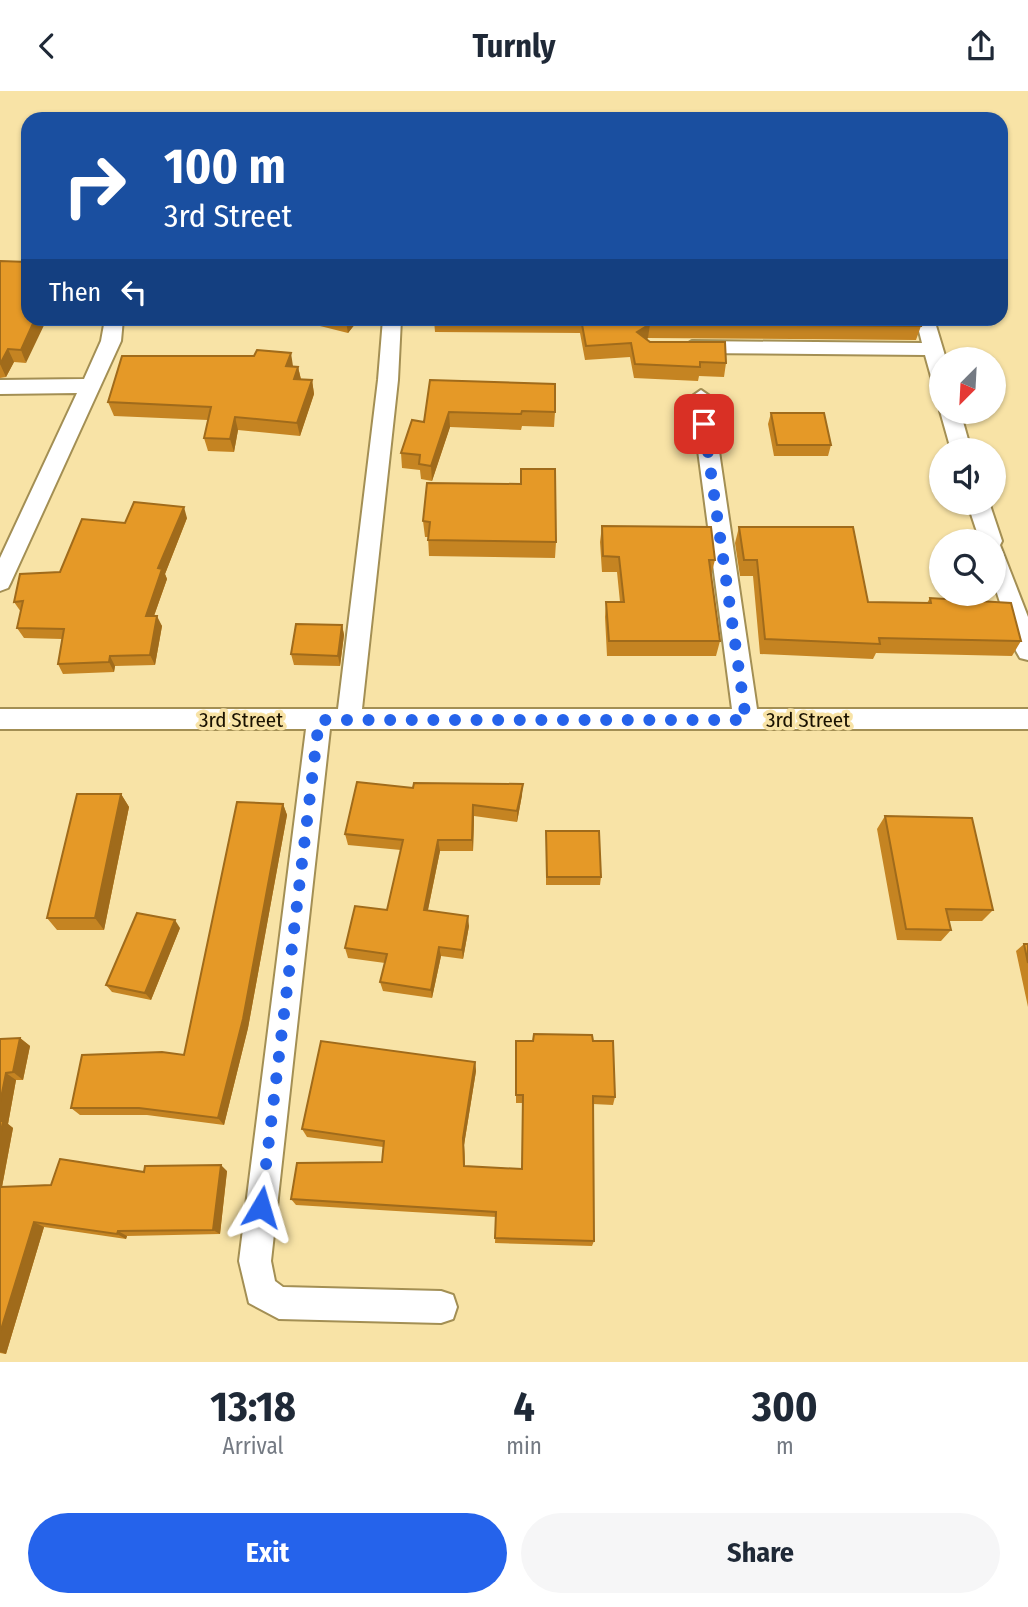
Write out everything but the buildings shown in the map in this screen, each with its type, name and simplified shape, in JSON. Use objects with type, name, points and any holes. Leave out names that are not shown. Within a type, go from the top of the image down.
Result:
[{"type":"street","points":[[0,582],[111,341],[113,326]]},
{"type":"street","points":[[349,720],[388,380],[392,326]]},
{"type":"street","points":[[927,326],[932,347]]},
{"type":"street","points":[[675,347],[929,349]]},
{"type":"street","points":[[0,387],[90,386]]},
{"type":"street","points":[[701,397],[746,720]]},
{"type":"street","points":[[1006,586],[1028,651]]},
{"type":"street","name":"3rd Street","points":[[0,719],[1028,719]]},
{"type":"street","points":[[319,720],[255,1261],[261,1291],[279,1303],[441,1307]]},
{"type":"route","points":[[261,1207],[319,720],[746,720],[704,424]]}]
